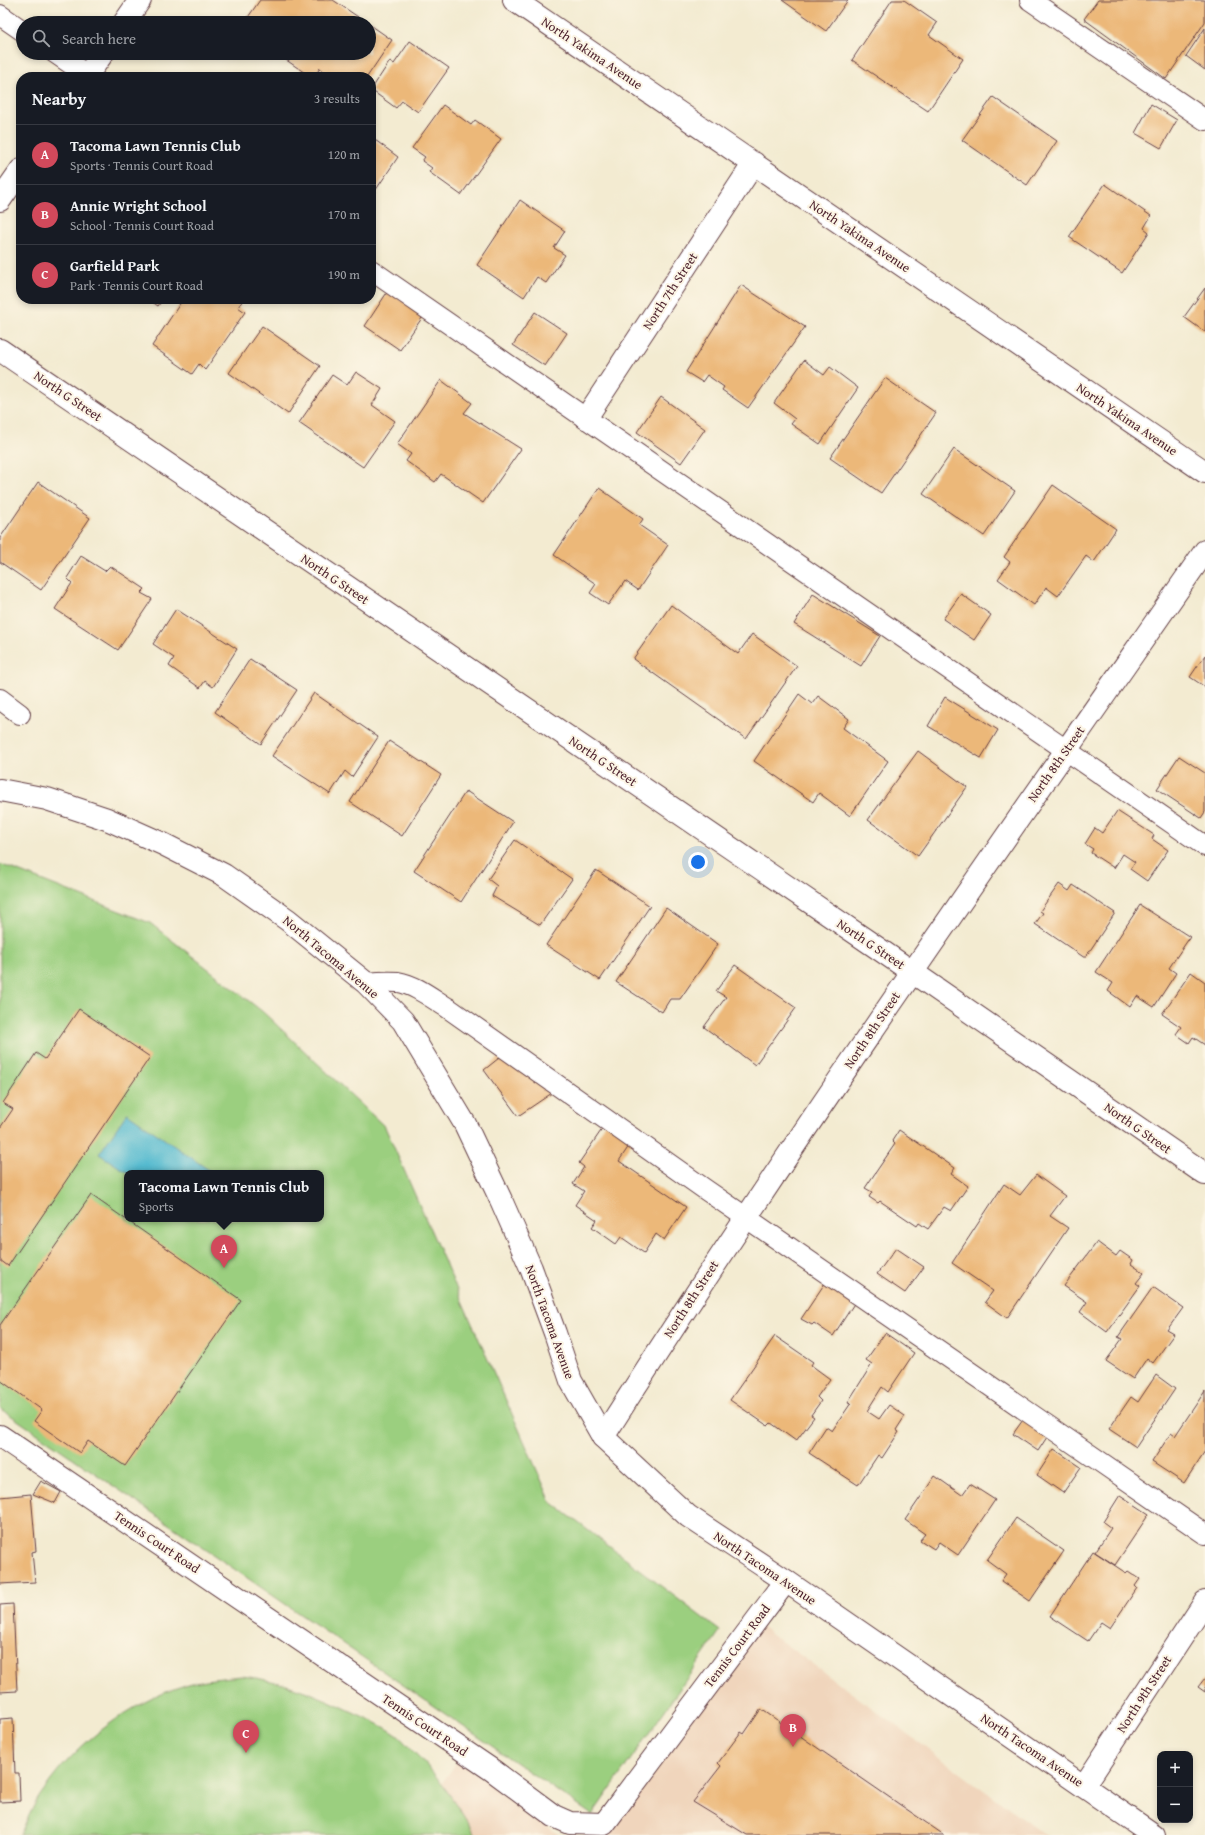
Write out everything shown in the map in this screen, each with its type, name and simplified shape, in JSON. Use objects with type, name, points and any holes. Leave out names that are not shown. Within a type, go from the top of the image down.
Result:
[{"type":"street","points":[[129,16],[140,0]]},
{"type":"street","name":"North Yakima Avenue","points":[[514,0],[1205,472]]},
{"type":"street","points":[[91,72],[98,60]]},
{"type":"street","name":"North 7th Street","points":[[586,418],[754,163]]},
{"type":"street","points":[[0,200],[16,177]]},
{"type":"street","name":"North G Street","points":[[0,350],[912,971],[1205,1174]]},
{"type":"street","name":"North 8th Street","points":[[603,1437],[745,1217],[912,971],[1205,551]]},
{"type":"street","name":"North Tacoma Avenue","points":[[0,790],[47,799],[107,818],[224,875],[288,920],[366,983],[403,1021],[465,1124],[502,1200],[531,1268],[571,1381],[603,1437],[688,1516],[786,1581],[1154,1835]]},
{"type":"street","name":"Tennis Court Road","points":[[0,1436],[492,1770],[554,1816],[570,1823],[604,1824],[786,1581]]},
{"type":"street","name":"North 9th Street","points":[[1084,1786],[1205,1602]]},
{"type":"lane","points":[[1030,0],[1205,120]]},
{"type":"lane","points":[[0,15],[16,26]]},
{"type":"lane","points":[[65,60],[82,72]]},
{"type":"lane","points":[[376,273],[1205,846]]},
{"type":"lane","points":[[0,699],[20,714]]},
{"type":"lane","points":[[366,983],[397,982],[436,1000],[745,1217],[1205,1534]]},
{"type":"shaded area","points":[[755,1622],[1045,1835],[595,1835]]},
{"type":"shaded area","points":[[458,1761],[559,1835],[468,1835],[442,1783]]},
{"type":"green space","points":[[0,864],[150,923],[263,1012],[385,1127],[551,1502],[720,1631],[592,1815],[0,1408]]},
{"type":"green space","points":[[242,1676],[271,1681],[311,1693],[374,1722],[397,1735],[439,1780],[475,1835],[20,1835],[37,1800],[57,1772],[89,1740],[106,1726],[144,1702],[185,1685],[206,1680]]},
{"type":"water","points":[[127,1113],[209,1170],[124,1170],[99,1154]]},
{"type":"building","points":[[260,0],[333,0],[357,16],[249,16]]},
{"type":"building","points":[[782,0],[848,0],[826,31]]},
{"type":"building","points":[[892,0],[904,0],[937,23],[929,35],[963,59],[928,111],[852,60]]},
{"type":"building","points":[[1098,0],[1205,0],[1205,22],[1166,79],[1084,19]]},
{"type":"building","points":[[1205,28],[1205,70],[1186,56]]},
{"type":"building","points":[[376,29],[392,40],[370,72],[325,72],[320,68],[317,72],[304,72],[286,60],[376,60]]},
{"type":"building","points":[[410,41],[449,68],[418,112],[402,101],[396,108],[376,94],[376,82],[390,61],[394,64]]},
{"type":"building","points":[[993,97],[1057,141],[1027,185],[962,140]]},
{"type":"building","points":[[1151,104],[1177,120],[1161,148],[1135,133]]},
{"type":"building","points":[[443,105],[471,125],[475,120],[501,139],[461,195],[429,172],[432,168],[422,161],[425,157],[412,148]]},
{"type":"building","points":[[376,141],[398,157],[376,190]]},
{"type":"building","points":[[1105,184],[1151,216],[1144,228],[1149,232],[1122,273],[1069,237]]},
{"type":"building","points":[[520,200],[565,231],[554,248],[565,255],[546,283],[537,277],[524,297],[477,265]]},
{"type":"building","points":[[741,285],[805,327],[748,408],[722,390],[724,387],[707,375],[702,382],[686,372]]},
{"type":"building","points":[[1205,288],[1205,332],[1184,317]]},
{"type":"building","points":[[388,291],[424,315],[400,350],[365,326]]},
{"type":"building","points":[[180,304],[240,304],[238,307],[245,312],[205,370],[199,364],[192,374],[152,346]]},
{"type":"building","points":[[535,312],[567,333],[545,366],[513,345]]},
{"type":"building","points":[[262,326],[320,366],[288,414],[229,373]]},
{"type":"building","points":[[804,360],[824,375],[830,367],[858,388],[820,444],[791,424],[795,419],[774,403]]},
{"type":"building","points":[[356,372],[382,389],[372,405],[395,421],[363,467],[299,423],[332,375],[347,385]]},
{"type":"building","points":[[885,378],[936,413],[881,493],[830,458]]},
{"type":"building","points":[[441,380],[472,403],[464,413],[521,449],[483,503],[441,474],[435,482],[406,461],[411,454],[397,444]]},
{"type":"building","points":[[661,397],[705,429],[681,463],[637,432]]},
{"type":"building","points":[[954,449],[1015,491],[984,536],[923,494]]},
{"type":"building","points":[[38,482],[90,518],[41,590],[0,562],[0,538]]},
{"type":"building","points":[[1053,485],[1116,529],[1094,562],[1086,556],[1058,596],[1046,587],[1034,605],[998,579],[1010,562],[1004,557]]},
{"type":"building","points":[[599,488],[643,519],[639,525],[668,545],[638,590],[625,581],[608,605],[590,593],[596,584],[554,555]]},
{"type":"building","points":[[81,556],[105,571],[110,566],[145,589],[141,593],[152,599],[118,650],[55,609],[72,583],[67,578]]},
{"type":"building","points":[[813,594],[880,636],[861,666],[794,624]]},
{"type":"building","points":[[961,594],[991,615],[974,640],[943,619]]},
{"type":"building","points":[[671,605],[738,654],[752,634],[797,666],[746,739],[633,659]]},
{"type":"building","points":[[176,609],[237,649],[213,687],[205,681],[200,688],[169,666],[174,658],[153,644]]},
{"type":"building","points":[[1205,655],[1205,687],[1190,677]]},
{"type":"building","points":[[250,659],[297,690],[261,744],[215,712]]},
{"type":"building","points":[[314,693],[378,737],[352,777],[345,771],[330,794],[272,756]]},
{"type":"building","points":[[799,694],[812,704],[818,696],[849,719],[843,728],[888,761],[850,816],[819,793],[813,802],[754,761]]},
{"type":"building","points":[[945,697],[998,730],[981,758],[928,726]]},
{"type":"building","points":[[389,741],[441,775],[402,836],[350,802]]},
{"type":"building","points":[[918,751],[967,787],[918,856],[868,820]]},
{"type":"building","points":[[1179,756],[1205,773],[1205,812],[1201,818],[1157,789]]},
{"type":"building","points":[[466,791],[513,822],[461,902],[414,871]]},
{"type":"building","points":[[1117,811],[1154,835],[1152,839],[1168,850],[1147,881],[1130,869],[1135,862],[1123,854],[1114,868],[1091,853],[1093,849],[1085,844],[1095,828],[1102,833]]},
{"type":"building","points":[[515,840],[572,879],[540,925],[492,896],[497,886],[488,879]]},
{"type":"building","points":[[596,870],[650,906],[600,980],[546,945]]},
{"type":"building","points":[[1059,884],[1069,891],[1073,885],[1115,913],[1085,958],[1035,924],[1043,913],[1040,911]]},
{"type":"building","points":[[1140,905],[1190,937],[1169,968],[1176,973],[1154,1007],[1137,996],[1130,1007],[1108,991],[1113,983],[1096,972]]},
{"type":"building","points":[[666,908],[718,944],[680,999],[670,999],[662,1012],[616,982]]},
{"type":"building","points":[[735,965],[796,1008],[755,1065],[704,1027],[726,997],[716,991]]},
{"type":"building","points":[[1191,972],[1205,982],[1205,1045],[1193,1037],[1189,1043],[1176,1034],[1181,1027],[1162,1014]]},
{"type":"building","points":[[79,1009],[150,1057],[8,1266],[0,1260],[0,1128],[13,1109],[3,1103],[36,1053],[45,1059]]},
{"type":"building","points":[[504,1054],[555,1091],[518,1116],[484,1070]]},
{"type":"building","points":[[607,1122],[633,1140],[619,1161],[686,1207],[664,1240],[656,1234],[644,1253],[621,1237],[616,1244],[592,1227],[597,1220],[575,1205],[584,1191],[573,1184],[584,1167],[579,1163]]},
{"type":"building","points":[[899,1130],[955,1168],[951,1174],[968,1186],[951,1211],[944,1207],[928,1229],[919,1223],[917,1226],[880,1201],[878,1203],[869,1197],[872,1192],[865,1188],[895,1144],[892,1141]]},
{"type":"building","points":[[1036,1175],[1065,1196],[1050,1216],[1068,1228],[1007,1318],[985,1302],[993,1291],[952,1263],[1004,1184],[1020,1195]]},
{"type":"building","points":[[91,1195],[124,1218],[124,1222],[130,1222],[241,1300],[125,1466],[88,1441],[80,1453],[34,1421],[42,1410],[0,1380],[0,1325]]},
{"type":"building","points":[[1097,1242],[1116,1256],[1120,1251],[1133,1260],[1131,1264],[1144,1273],[1136,1283],[1140,1286],[1107,1332],[1080,1312],[1087,1302],[1064,1286]]},
{"type":"building","points":[[896,1248],[924,1267],[905,1293],[877,1274]]},
{"type":"building","points":[[827,1280],[857,1299],[833,1336],[814,1323],[812,1325],[801,1319]]},
{"type":"building","points":[[1153,1287],[1183,1308],[1167,1330],[1174,1334],[1153,1363],[1147,1358],[1133,1379],[1106,1361],[1122,1339],[1118,1337]]},
{"type":"building","points":[[885,1333],[914,1353],[888,1392],[882,1387],[867,1411],[879,1419],[889,1405],[905,1416],[896,1430],[899,1432],[882,1458],[878,1455],[858,1485],[809,1453],[826,1427],[832,1431],[851,1403],[848,1402],[872,1364],[866,1360]]},
{"type":"building","points":[[775,1336],[813,1362],[811,1365],[830,1379],[817,1397],[821,1401],[811,1415],[814,1417],[796,1441],[771,1423],[768,1426],[730,1400]]},
{"type":"building","points":[[1156,1375],[1175,1389],[1136,1447],[1109,1429],[1131,1397],[1138,1402]]},
{"type":"building","points":[[1205,1391],[1205,1451],[1184,1483],[1152,1462],[1171,1433],[1175,1436]]},
{"type":"building","points":[[1025,1417],[1049,1434],[1038,1451],[1013,1434]]},
{"type":"building","points":[[1054,1449],[1081,1467],[1063,1493],[1037,1475]]},
{"type":"building","points":[[935,1476],[962,1495],[970,1484],[995,1500],[958,1555],[939,1542],[934,1549],[920,1540],[925,1534],[905,1520]]},
{"type":"building","points":[[41,1481],[61,1492],[55,1503],[33,1494]]},
{"type":"building","points":[[31,1494],[36,1551],[32,1552],[35,1582],[0,1584],[0,1497]]},
{"type":"building","points":[[1120,1495],[1149,1514],[1115,1565],[1095,1552],[1111,1528],[1103,1522]]},
{"type":"building","points":[[1016,1518],[1064,1551],[1030,1601],[1001,1581],[1006,1574],[987,1560]]},
{"type":"building","points":[[1093,1551],[1126,1573],[1128,1571],[1140,1579],[1135,1586],[1137,1588],[1110,1628],[1101,1622],[1088,1641],[1050,1616]]},
{"type":"building","points":[[13,1604],[17,1691],[0,1692],[0,1605]]},
{"type":"building","points":[[1205,1678],[1205,1692],[1198,1687]]},
{"type":"building","points":[[761,1709],[944,1835],[747,1835],[693,1802],[721,1766],[718,1763],[741,1732],[744,1734]]},
{"type":"building","points":[[13,1718],[15,1773],[19,1773],[20,1801],[0,1802],[0,1719]]},
{"type":"place","name":"Tacoma Lawn Tennis Club","points":[[224,1268]]},
{"type":"place","name":"Annie Wright School","points":[[793,1747]]},
{"type":"place","name":"Garfield Park","points":[[246,1753]]}]
